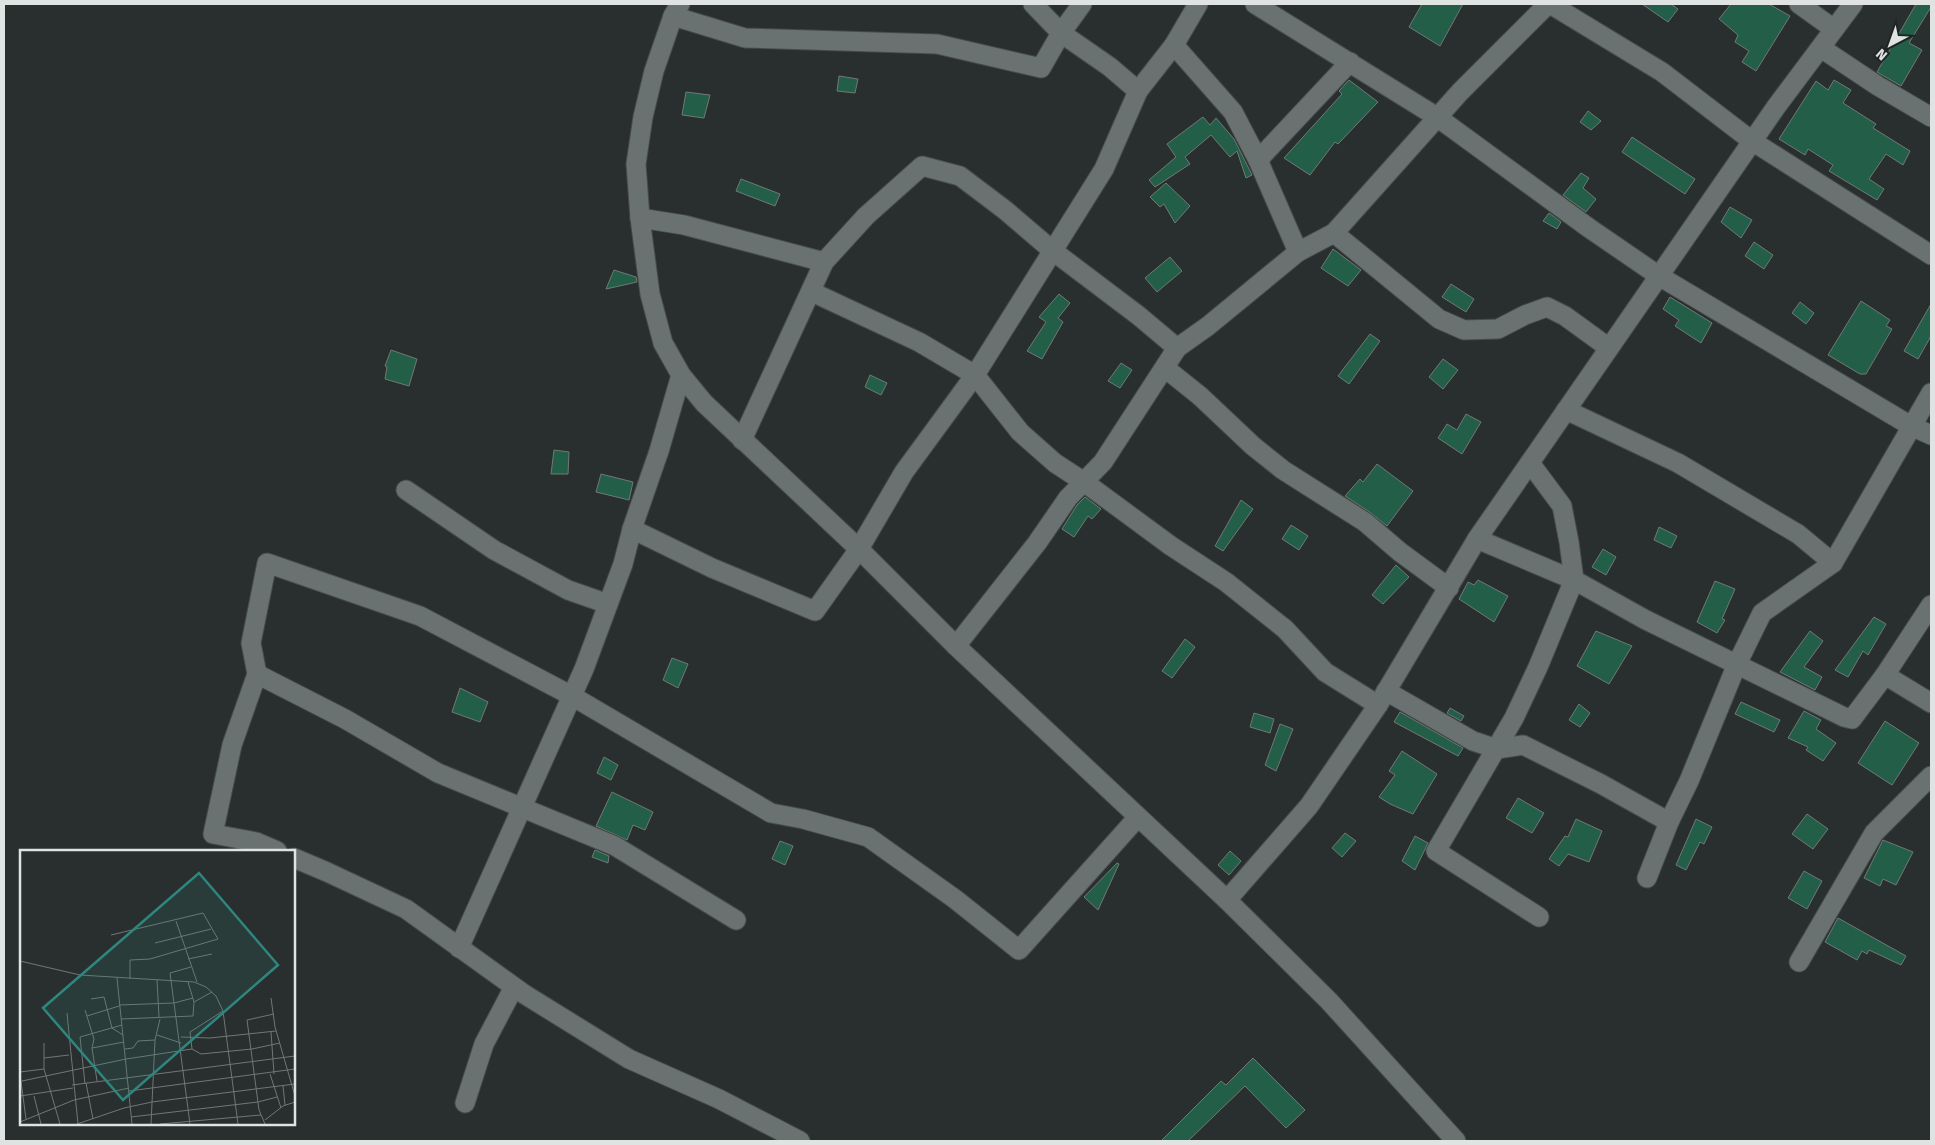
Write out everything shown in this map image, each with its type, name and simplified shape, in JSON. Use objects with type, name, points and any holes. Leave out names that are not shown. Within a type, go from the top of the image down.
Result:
[{"type":"street","points":[[1033,4],[1061,33],[1110,67],[1138,91]]},
{"type":"street","points":[[1082,4],[1061,33],[1041,68],[937,44],[745,38],[677,10],[654,72],[643,117],[636,164],[640,218],[650,294],[662,343],[681,375],[704,404],[859,549],[956,646],[1227,900],[1329,1001],[1456,1141]]},
{"type":"street","points":[[632,529],[712,568],[815,611],[859,549],[904,472],[975,375],[1104,169],[1138,91],[1174,45],[1198,4]]},
{"type":"street","points":[[1255,4],[1437,117],[1589,228],[1659,276],[1911,426],[1931,435]]},
{"type":"street","points":[[956,646],[1037,543],[1068,498],[1103,462],[1177,348],[1208,326],[1298,252],[1334,233],[1460,92],[1549,4],[1662,72],[1752,141],[1931,255]]},
{"type":"street","points":[[1799,4],[1834,29]]},
{"type":"street","points":[[1227,900],[1309,806],[1382,698],[1477,539],[1752,141],[1853,4]]},
{"type":"street","points":[[1174,45],[1233,112],[1258,160],[1298,252]]},
{"type":"street","points":[[1821,48],[1931,118]]},
{"type":"street","points":[[1258,160],[1350,62]]},
{"type":"street","points":[[742,440],[812,292],[824,262],[866,216],[922,166],[960,176],[1177,348]]},
{"type":"street","points":[[640,218],[684,225],[824,262]]},
{"type":"street","points":[[1334,233],[1439,318],[1464,330],[1498,329],[1525,314],[1547,307],[1564,316],[1609,348]]},
{"type":"street","points":[[812,292],[919,342],[975,375],[1020,432],[1055,463],[1171,546],[1226,582],[1285,629],[1325,672],[1473,741],[1497,749],[1523,745],[1601,784],[1669,822]]},
{"type":"street","points":[[1165,368],[1200,396],[1253,446],[1283,470],[1365,522],[1400,552],[1448,588]]},
{"type":"street","points":[[459,948],[572,696],[608,604],[659,452],[681,375]]},
{"type":"street","points":[[1647,878],[1669,822],[1690,781],[1737,664],[1762,613],[1833,563],[1931,393]]},
{"type":"street","points":[[1566,410],[1678,462],[1798,534],[1833,563]]},
{"type":"street","points":[[1530,463],[1562,506],[1574,580],[1538,667],[1514,718],[1436,851],[1540,917]]},
{"type":"street","points":[[406,490],[494,550],[568,590],[608,604]]},
{"type":"street","points":[[1477,539],[1574,580],[1646,620],[1844,718],[1852,719],[1885,675],[1931,605]]},
{"type":"street","points":[[275,850],[256,842],[213,834],[232,745],[257,674],[251,642],[267,563],[420,616],[572,696],[771,813],[802,819],[868,837],[955,899],[1019,950],[1138,817]]},
{"type":"street","points":[[257,674],[345,719],[438,773],[615,846],[736,920]]},
{"type":"street","points":[[1885,675],[1931,703]]},
{"type":"street","points":[[1799,962],[1874,833],[1931,776]]},
{"type":"street","points":[[295,858],[406,909],[514,987],[629,1059],[719,1099],[800,1141]]},
{"type":"street","points":[[465,1103],[484,1044],[514,987]]},
{"type":"building","points":[[1422,4],[1463,4],[1440,46],[1409,27]]},
{"type":"building","points":[[1642,4],[1671,4],[1678,9],[1668,22]]},
{"type":"building","points":[[1731,4],[1769,4],[1790,16],[1756,71],[1742,62],[1749,51],[1735,42],[1738,35],[1719,19]]},
{"type":"building","points":[[1916,4],[1931,4],[1931,7],[1909,43],[1922,50],[1901,86],[1877,72]]},
{"type":"building","points":[[839,76],[858,79],[855,93],[837,91]]},
{"type":"building","points":[[1349,80],[1378,102],[1338,144],[1335,142],[1310,175],[1284,158],[1342,94],[1339,91]]},
{"type":"building","points":[[1834,80],[1851,90],[1843,103],[1876,124],[1873,128],[1910,151],[1903,165],[1886,154],[1869,179],[1884,189],[1877,200],[1829,171],[1833,165],[1808,149],[1805,155],[1779,139],[1816,81],[1828,90]]},
{"type":"building","points":[[686,92],[710,95],[704,118],[682,115]]},
{"type":"building","points":[[1588,111],[1601,121],[1591,130],[1580,122]]},
{"type":"building","points":[[1203,117],[1210,125],[1216,118],[1234,139],[1252,175],[1246,178],[1237,151],[1230,157],[1211,135],[1185,157],[1190,164],[1155,187],[1149,180],[1176,157],[1167,144]]},
{"type":"building","points":[[1632,137],[1695,179],[1685,194],[1622,152]]},
{"type":"building","points":[[1581,173],[1589,178],[1583,188],[1596,199],[1586,212],[1563,195]]},
{"type":"building","points":[[741,179],[780,194],[775,206],[736,191]]},
{"type":"building","points":[[1166,183],[1190,206],[1175,223],[1164,204],[1160,207],[1150,197]]},
{"type":"building","points":[[1730,207],[1752,220],[1741,238],[1721,222]]},
{"type":"building","points":[[1549,213],[1561,222],[1557,229],[1543,221]]},
{"type":"building","points":[[1754,242],[1773,255],[1764,269],[1745,256]]},
{"type":"building","points":[[1333,249],[1361,270],[1348,286],[1321,268]]},
{"type":"building","points":[[1170,257],[1182,271],[1157,292],[1145,278]]},
{"type":"building","points":[[614,270],[636,277],[637,282],[606,289]]},
{"type":"building","points":[[1451,284],[1474,299],[1466,312],[1442,297]]},
{"type":"building","points":[[1059,294],[1070,303],[1058,318],[1063,322],[1042,359],[1027,351],[1046,322],[1039,317]]},
{"type":"building","points":[[1670,297],[1712,323],[1701,343],[1675,326],[1679,320],[1663,309]]},
{"type":"building","points":[[1861,301],[1890,320],[1886,326],[1892,329],[1866,374],[1860,374],[1828,355]]},
{"type":"building","points":[[1800,302],[1814,313],[1806,324],[1792,313]]},
{"type":"building","points":[[1931,304],[1931,336],[1918,359],[1904,351]]},
{"type":"building","points":[[1370,334],[1380,341],[1349,384],[1338,376]]},
{"type":"building","points":[[391,350],[417,359],[409,386],[385,379],[387,367],[385,366]]},
{"type":"building","points":[[1443,359],[1458,370],[1443,389],[1429,377]]},
{"type":"building","points":[[1121,363],[1132,370],[1120,388],[1108,381]]},
{"type":"building","points":[[870,375],[887,383],[881,395],[865,387]]},
{"type":"building","points":[[1466,414],[1481,422],[1462,454],[1438,438],[1447,424],[1457,430]]},
{"type":"building","points":[[554,450],[569,452],[568,474],[551,474]]},
{"type":"building","points":[[1377,464],[1413,491],[1387,526],[1345,496],[1360,479],[1363,482]]},
{"type":"building","points":[[601,474],[633,482],[629,500],[596,492]]},
{"type":"building","points":[[1085,497],[1101,509],[1092,519],[1088,516],[1074,537],[1062,529],[1077,505]]},
{"type":"building","points":[[1241,500],[1253,509],[1223,551],[1215,546]]},
{"type":"building","points":[[1291,525],[1308,536],[1299,550],[1282,539]]},
{"type":"building","points":[[1659,527],[1677,536],[1671,548],[1654,540]]},
{"type":"building","points":[[1603,549],[1616,557],[1606,575],[1592,567]]},
{"type":"building","points":[[1396,565],[1409,577],[1383,604],[1372,595]]},
{"type":"building","points":[[1478,580],[1508,596],[1494,622],[1459,599],[1468,582],[1474,585]]},
{"type":"building","points":[[1715,581],[1735,589],[1722,619],[1725,620],[1717,633],[1697,622]]},
{"type":"building","points":[[1874,617],[1886,624],[1868,655],[1863,651],[1848,677],[1835,670]]},
{"type":"building","points":[[1596,631],[1632,646],[1609,684],[1577,666]]},
{"type":"building","points":[[1810,631],[1823,641],[1804,667],[1822,677],[1815,690],[1780,672]]},
{"type":"building","points":[[1185,639],[1195,647],[1172,678],[1162,671]]},
{"type":"building","points":[[672,658],[688,664],[678,688],[663,680]]},
{"type":"building","points":[[460,688],[488,702],[480,722],[452,712]]},
{"type":"building","points":[[1741,702],[1780,720],[1774,732],[1735,714]]},
{"type":"building","points":[[1579,704],[1590,713],[1580,727],[1569,720]]},
{"type":"building","points":[[1450,708],[1464,716],[1461,721],[1447,713]]},
{"type":"building","points":[[1804,711],[1821,720],[1816,729],[1836,743],[1823,761],[1806,750],[1808,747],[1788,738]]},
{"type":"building","points":[[1400,712],[1463,748],[1458,756],[1394,722]]},
{"type":"building","points":[[1254,713],[1274,719],[1270,733],[1250,727]]},
{"type":"building","points":[[1885,721],[1919,743],[1892,785],[1858,763]]},
{"type":"building","points":[[1280,724],[1293,729],[1276,771],[1265,765]]},
{"type":"building","points":[[1402,751],[1437,774],[1413,814],[1379,797],[1395,775],[1389,771]]},
{"type":"building","points":[[604,757],[618,765],[611,780],[597,773]]},
{"type":"building","points":[[612,792],[653,812],[645,830],[633,825],[627,840],[596,826]]},
{"type":"building","points":[[1518,798],[1544,813],[1532,833],[1506,818]]},
{"type":"building","points":[[1807,814],[1828,829],[1813,849],[1792,834]]},
{"type":"building","points":[[1576,819],[1602,831],[1589,862],[1568,854],[1559,866],[1549,859],[1565,836],[1568,837]]},
{"type":"building","points":[[1696,819],[1712,827],[1704,844],[1700,842],[1686,870],[1676,865]]},
{"type":"building","points":[[1345,833],[1356,841],[1342,857],[1332,848]]},
{"type":"building","points":[[1415,836],[1428,843],[1415,870],[1402,861]]},
{"type":"building","points":[[1883,840],[1913,852],[1896,885],[1883,879],[1880,886],[1864,878]]},
{"type":"building","points":[[780,841],[793,846],[785,865],[772,859]]},
{"type":"building","points":[[595,850],[609,856],[608,863],[592,857]]},
{"type":"building","points":[[1230,851],[1241,861],[1229,875],[1218,865]]},
{"type":"building","points":[[1117,863],[1119,864],[1098,910],[1084,897]]},
{"type":"building","points":[[1804,871],[1822,881],[1807,909],[1788,898]]},
{"type":"building","points":[[1838,918],[1906,956],[1901,965],[1869,950],[1867,954],[1862,951],[1857,960],[1825,942]]},
{"type":"building","points":[[1253,1058],[1305,1110],[1286,1128],[1245,1086],[1188,1141],[1161,1141],[1221,1081],[1226,1085]]}]
